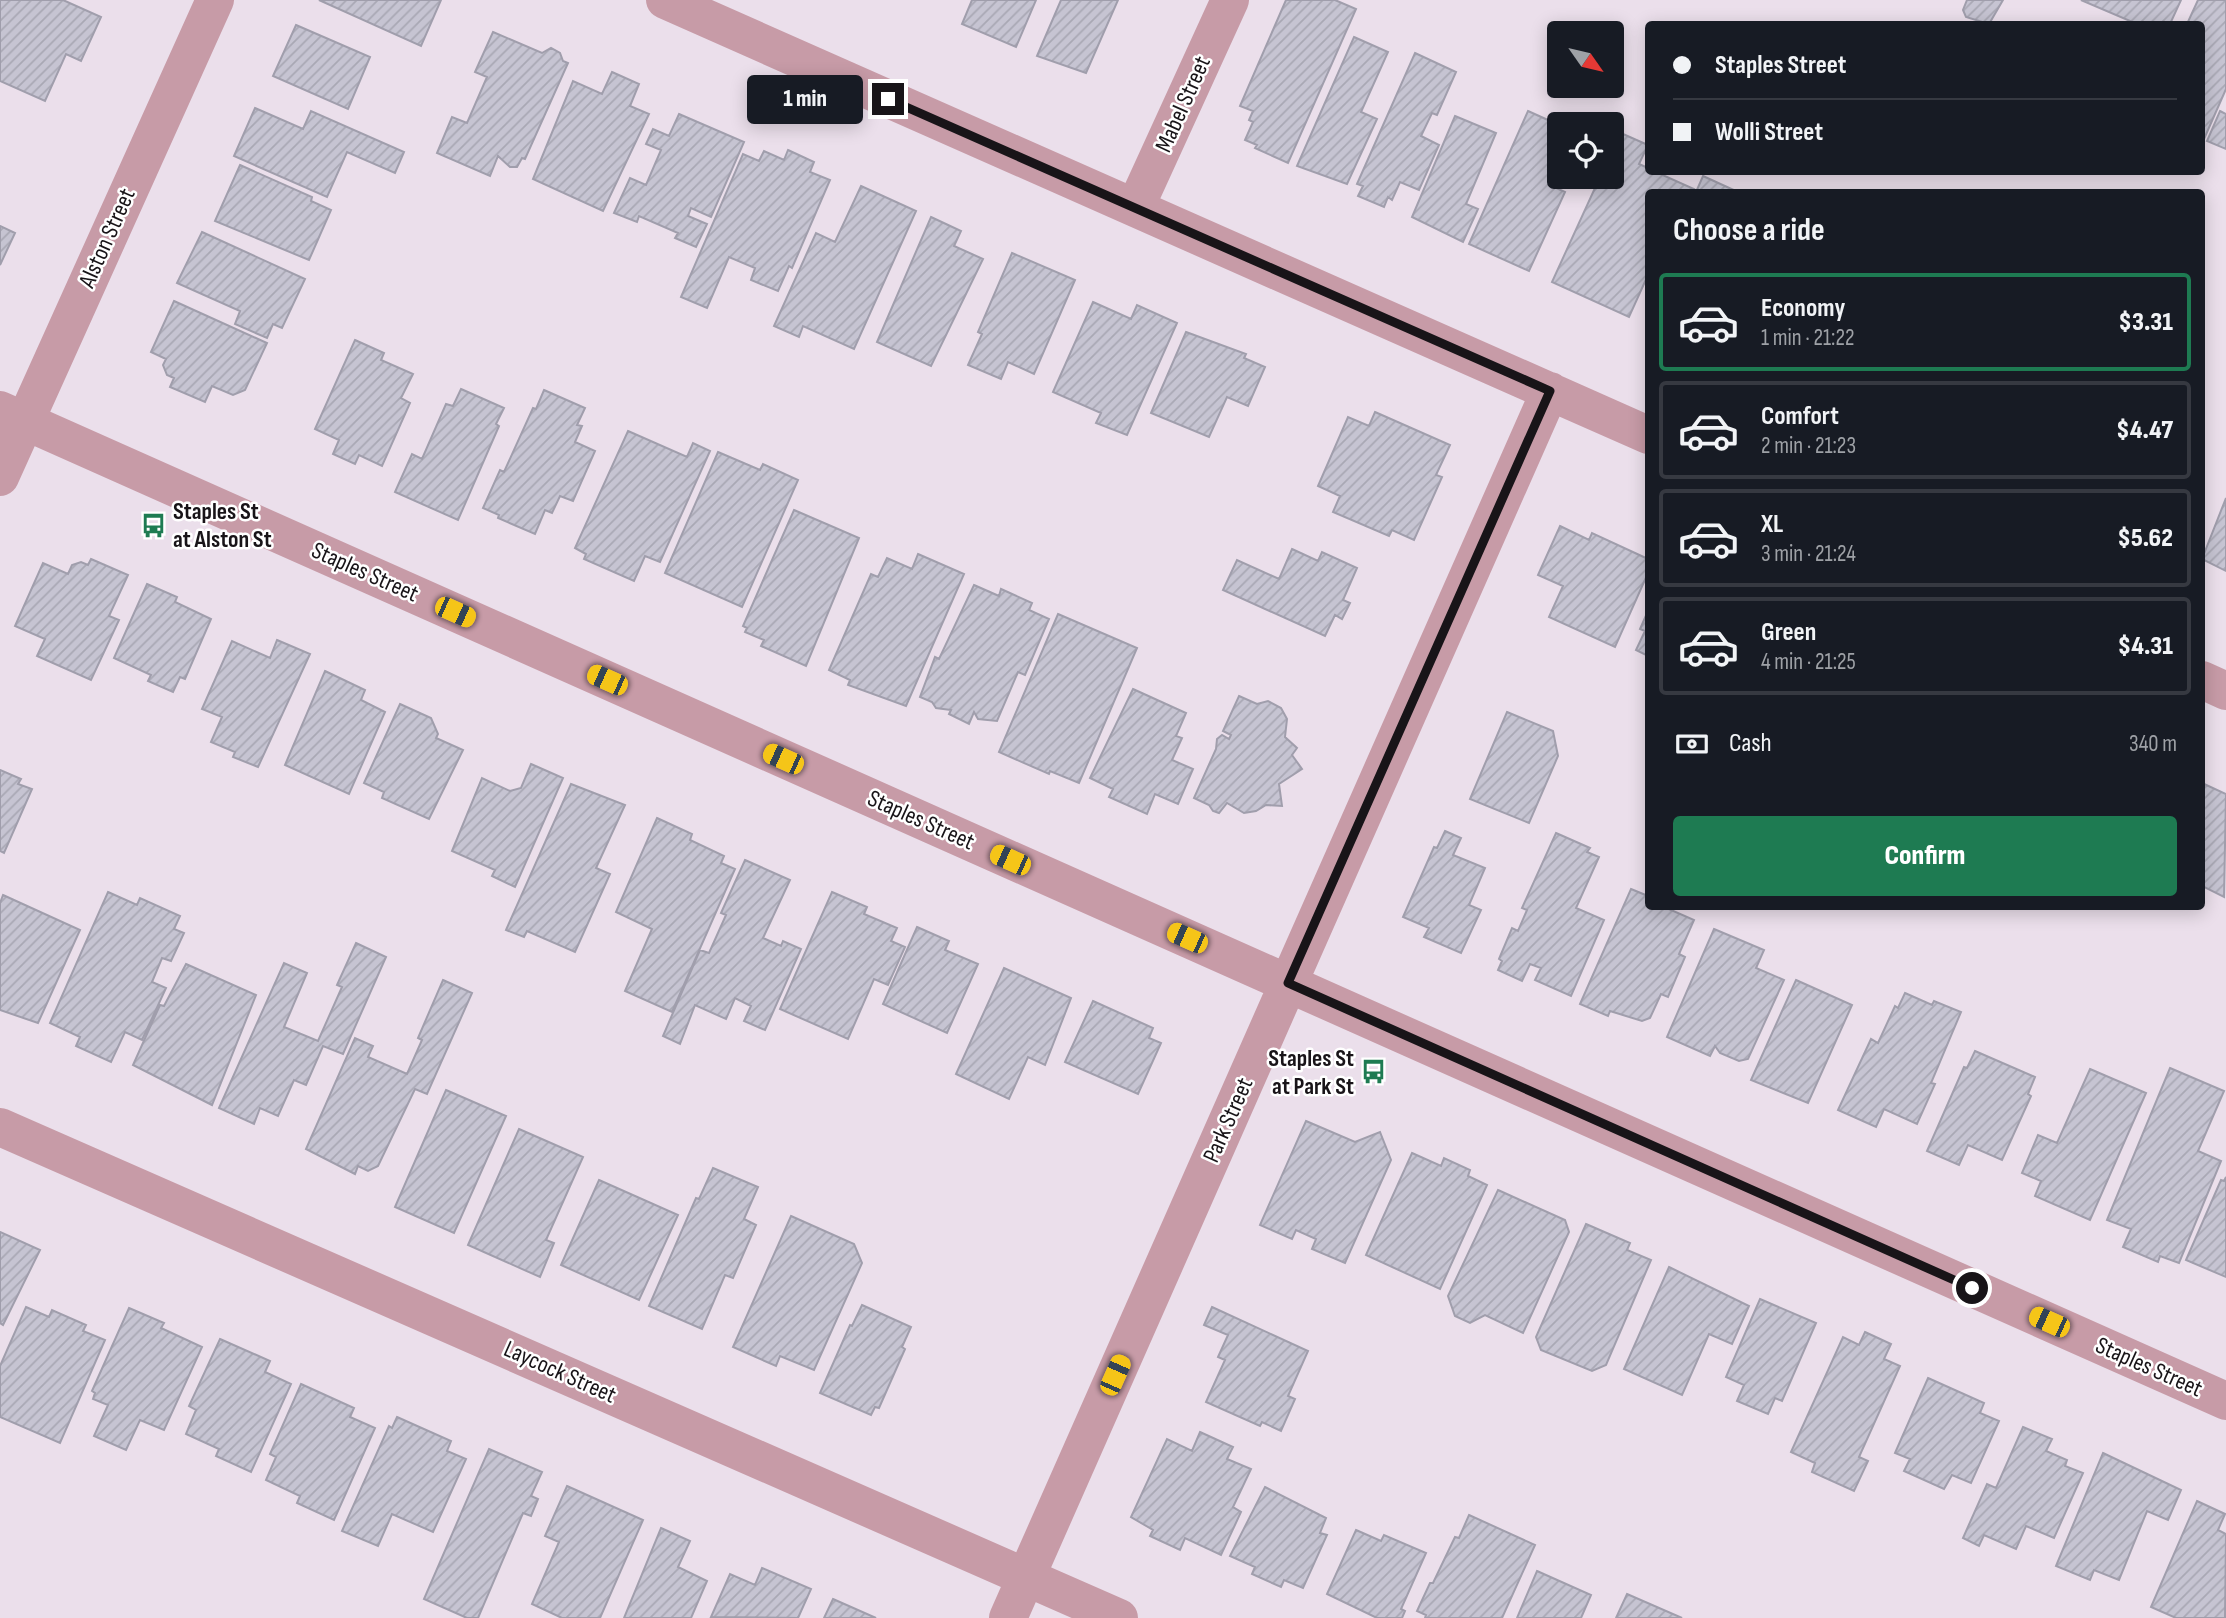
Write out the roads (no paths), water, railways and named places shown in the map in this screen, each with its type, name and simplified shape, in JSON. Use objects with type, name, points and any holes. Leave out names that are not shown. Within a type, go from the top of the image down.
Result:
[{"type":"street","name":"Alston Street","points":[[0,477],[12,416],[215,0]]},
{"type":"street","points":[[665,0],[1645,434]]},
{"type":"street","name":"Mabel Street","points":[[1135,208],[1230,0]]},
{"type":"street","name":"Park Street","points":[[1008,1618],[1550,391]]},
{"type":"street","name":"Staples Street","points":[[12,416],[2226,1401]]},
{"type":"street","points":[[2205,681],[2226,691]]},
{"type":"street","name":"Laycock Street","points":[[0,1126],[1119,1618]]},
{"type":"place","name":"Staples St at Alston St","points":[[153,525]]},
{"type":"place","name":"Staples St at Park St","points":[[1374,1072]]}]
